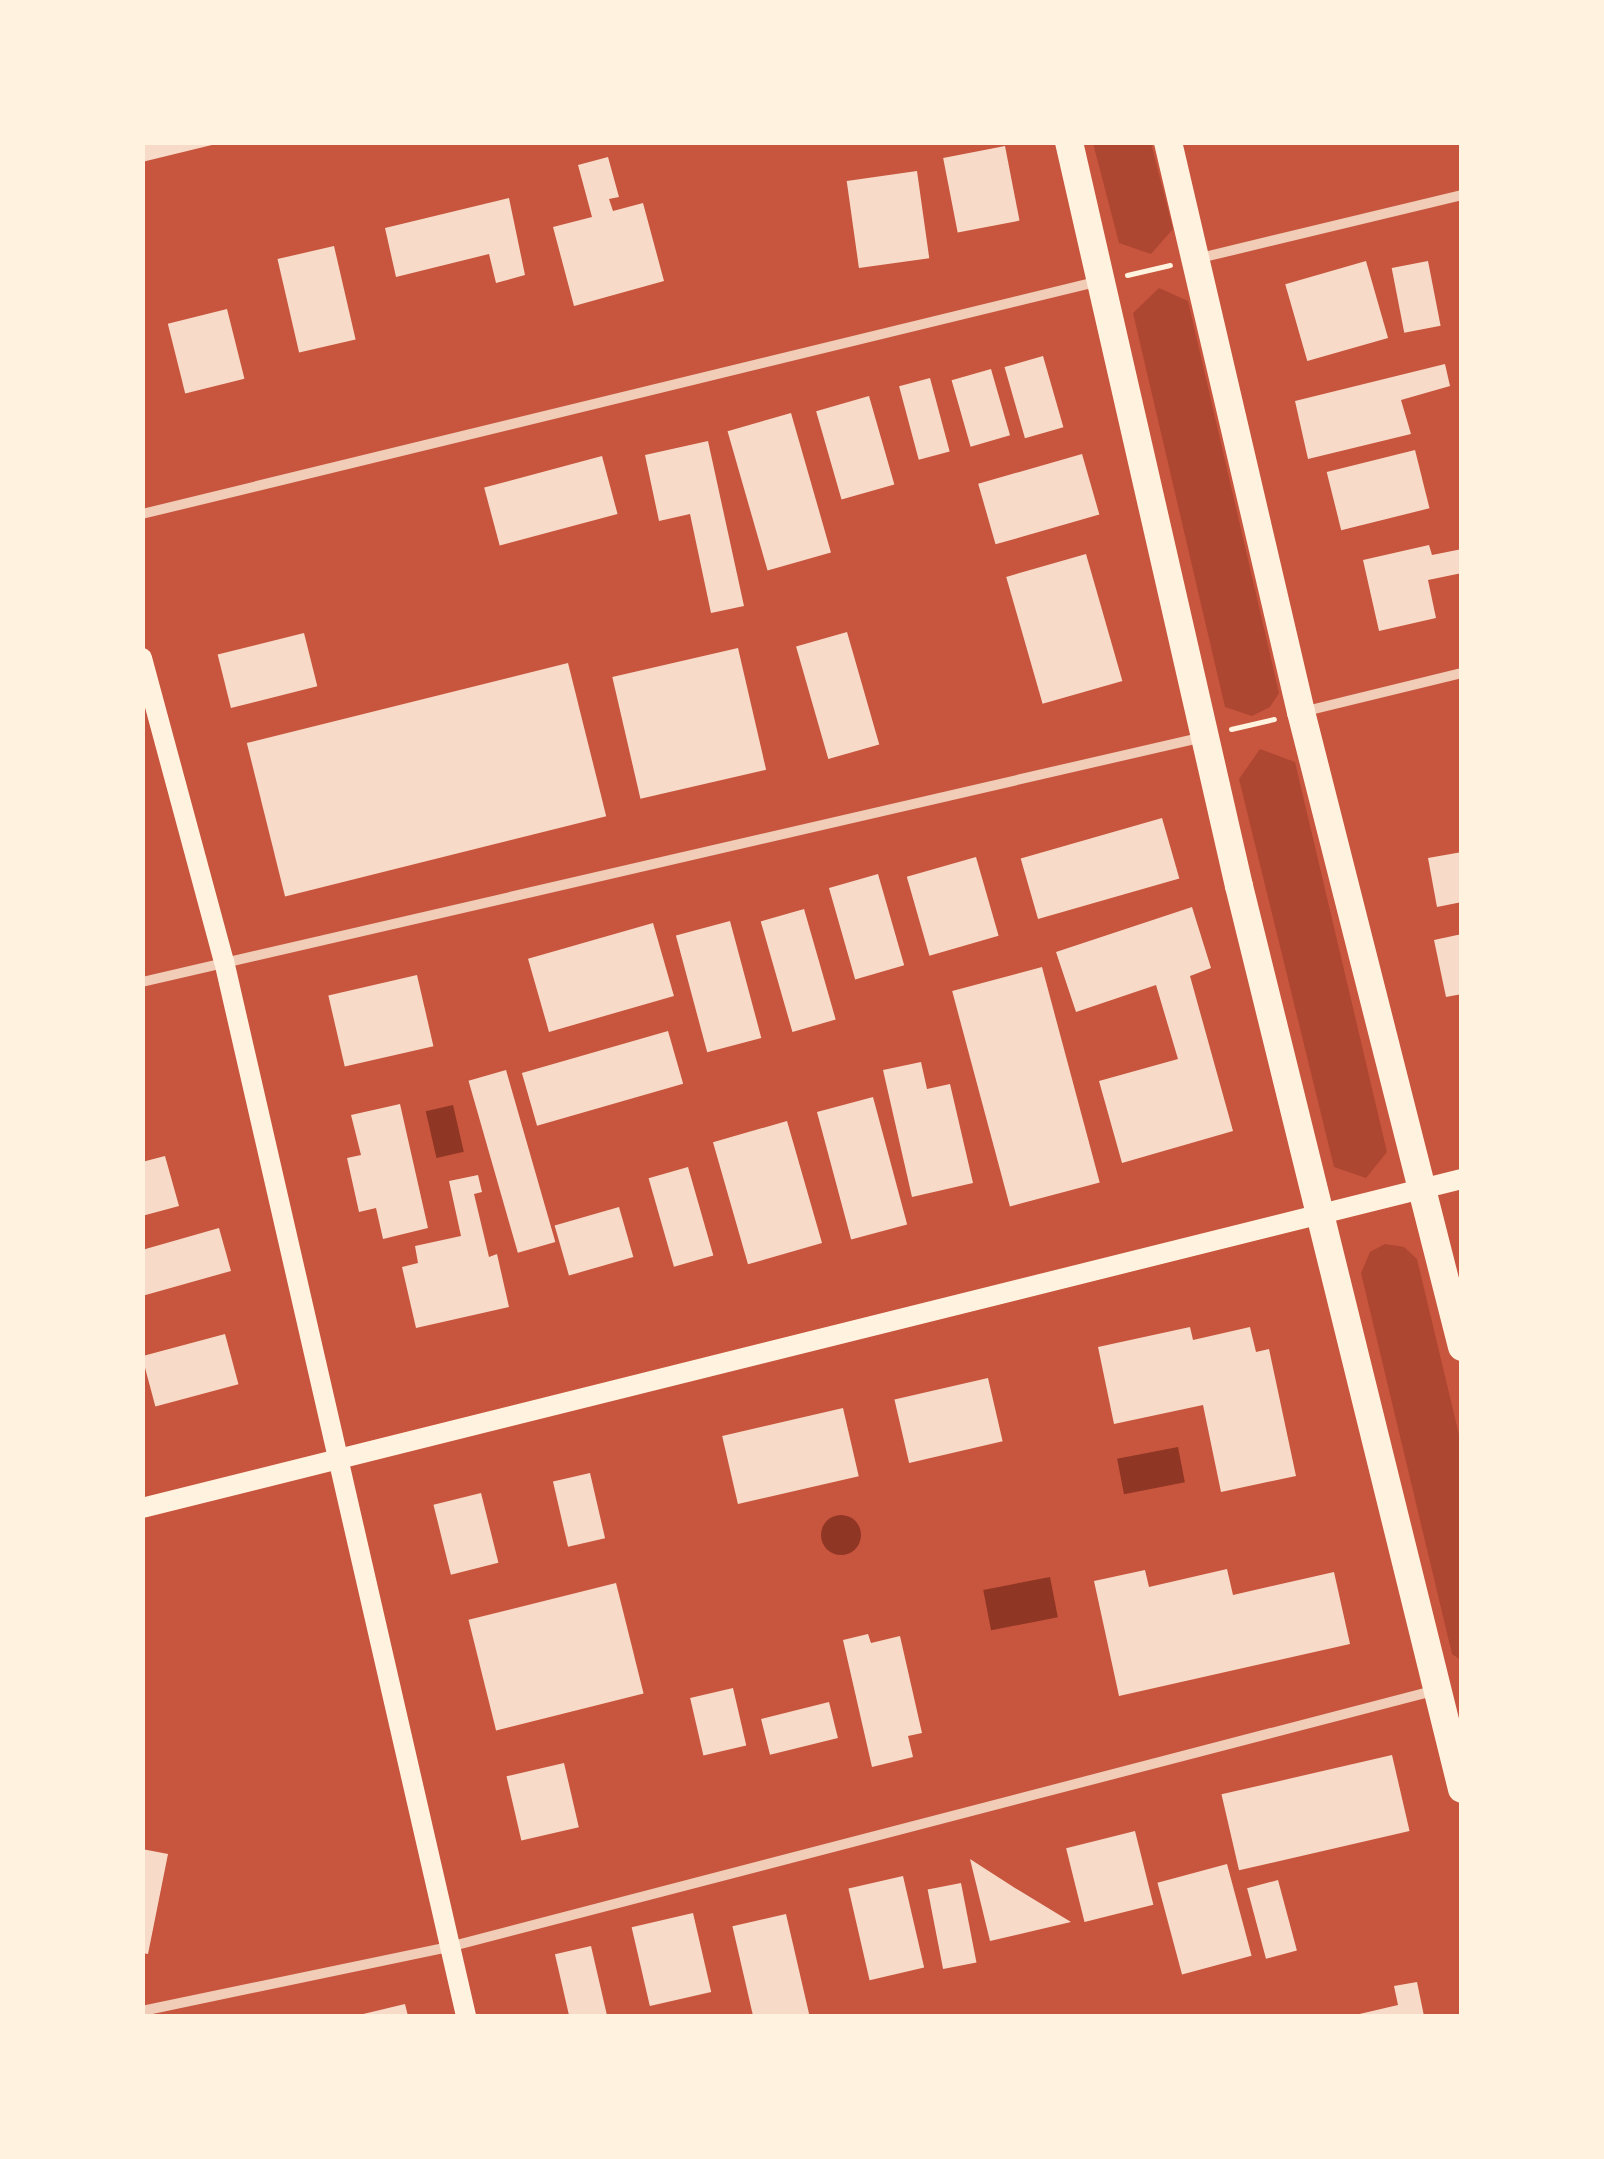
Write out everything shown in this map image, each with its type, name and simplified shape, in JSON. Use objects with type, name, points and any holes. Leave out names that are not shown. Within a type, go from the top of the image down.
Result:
[{"type":"highway","points":[[1068,142],[1320,1213],[1462,1788]]},
{"type":"highway","points":[[1168,142],[1301,712],[1462,1347]]},
{"type":"main road","points":[[142,658],[224,961],[466,2016]]},
{"type":"main road","points":[[142,1508],[1462,1179]]},
{"type":"street","points":[[1197,259],[1462,196]]},
{"type":"street","points":[[142,514],[1102,280]]},
{"type":"street","points":[[1301,712],[1462,673]]},
{"type":"street","points":[[142,982],[1206,736]]},
{"type":"street","points":[[142,2012],[449,1947],[1436,1690]]},
{"type":"path","points":[[1102,280],[1197,259]]},
{"type":"path","points":[[1206,736],[1301,712]]},
{"type":"shaded area","points":[[1093,143],[1151,143],[1173,229],[1151,254],[1119,243]]},
{"type":"shaded area","points":[[1159,288],[1188,301],[1279,693],[1270,707],[1252,716],[1225,707],[1133,313]]},
{"type":"shaded area","points":[[1260,749],[1295,762],[1387,1152],[1366,1178],[1334,1167],[1239,779]]},
{"type":"shaded area","points":[[453,1105],[464,1152],[437,1158],[426,1111]]},
{"type":"shaded area","points":[[1385,1244],[1404,1247],[1417,1259],[1461,1443],[1461,1660],[1452,1654],[1361,1273],[1370,1252]]},
{"type":"shaded area","points":[[1178,1447],[1185,1482],[1124,1494],[1117,1459]]},
{"type":"shaded area","points":[[841,1515],[855,1521],[861,1535],[855,1549],[841,1555],[827,1549],[821,1535],[827,1521]]},
{"type":"shaded area","points":[[1050,1577],[1058,1617],[991,1630],[983,1590]]},
{"type":"building","points":[[142,142],[216,142],[216,144],[142,162]]},
{"type":"building","points":[[1005,146],[1020,221],[958,233],[943,158]]},
{"type":"building","points":[[608,157],[619,197],[609,199],[613,211],[643,203],[664,281],[574,306],[553,227],[592,217],[578,165]]},
{"type":"building","points":[[917,171],[929,258],[859,268],[847,181]]},
{"type":"building","points":[[509,198],[525,275],[496,283],[489,254],[396,277],[385,228]]},
{"type":"building","points":[[334,246],[356,340],[299,353],[277,259]]},
{"type":"building","points":[[1366,261],[1388,338],[1307,361],[1285,284]]},
{"type":"building","points":[[1428,261],[1441,326],[1404,333],[1392,268]]},
{"type":"building","points":[[227,309],[244,379],[185,394],[168,324]]},
{"type":"building","points":[[1043,356],[1063,427],[1025,438],[1005,367]]},
{"type":"building","points":[[1445,364],[1450,386],[1401,400],[1411,434],[1308,459],[1295,401]]},
{"type":"building","points":[[991,369],[1010,435],[971,447],[952,380]]},
{"type":"building","points":[[930,378],[950,451],[919,460],[899,386]]},
{"type":"building","points":[[869,396],[894,484],[841,500],[816,411]]},
{"type":"building","points":[[791,413],[831,552],[768,571],[728,431]]},
{"type":"building","points":[[708,441],[744,606],[711,613],[690,514],[659,521],[645,455]]},
{"type":"building","points":[[1415,450],[1430,508],[1341,530],[1327,472]]},
{"type":"building","points":[[1082,454],[1099,515],[996,544],[978,484]]},
{"type":"building","points":[[602,456],[618,514],[500,546],[484,488]]},
{"type":"building","points":[[1429,545],[1432,555],[1462,549],[1462,573],[1428,580],[1436,618],[1379,631],[1363,560]]},
{"type":"building","points":[[1086,554],[1122,681],[1043,704],[1006,577]]},
{"type":"building","points":[[847,632],[879,744],[828,759],[796,647]]},
{"type":"building","points":[[304,633],[317,686],[231,708],[218,655]]},
{"type":"building","points":[[738,648],[766,770],[640,799],[612,677]]},
{"type":"building","points":[[568,663],[606,816],[285,896],[247,743]]},
{"type":"building","points":[[1162,818],[1179,879],[1038,919],[1021,859]]},
{"type":"building","points":[[1462,852],[1462,902],[1437,907],[1428,858]]},
{"type":"building","points":[[976,857],[999,936],[929,956],[907,877]]},
{"type":"building","points":[[878,874],[904,965],[855,979],[829,888]]},
{"type":"building","points":[[1192,907],[1211,968],[1190,976],[1233,1131],[1122,1163],[1099,1081],[1178,1059],[1156,985],[1076,1012],[1056,952]]},
{"type":"building","points":[[804,909],[836,1020],[792,1032],[761,921]]},
{"type":"building","points":[[730,921],[761,1038],[707,1052],[676,935]]},
{"type":"building","points":[[653,923],[674,996],[549,1032],[528,959]]},
{"type":"building","points":[[1462,934],[1462,994],[1446,997],[1434,940]]},
{"type":"building","points":[[1042,967],[1100,1182],[1010,1206],[952,991]]},
{"type":"building","points":[[417,975],[433,1046],[345,1067],[328,995]]},
{"type":"building","points":[[668,1031],[683,1084],[537,1126],[522,1073]]},
{"type":"building","points":[[921,1062],[927,1089],[950,1084],[973,1183],[912,1197],[883,1070]]},
{"type":"building","points":[[506,1070],[555,1242],[518,1253],[469,1081]]},
{"type":"building","points":[[873,1097],[907,1225],[851,1240],[817,1112]]},
{"type":"building","points":[[400,1104],[428,1228],[383,1239],[376,1208],[359,1212],[347,1158],[361,1155],[351,1115]]},
{"type":"building","points":[[787,1121],[822,1243],[748,1264],[713,1142]]},
{"type":"building","points":[[165,1156],[179,1206],[142,1216],[142,1162]]},
{"type":"building","points":[[688,1167],[713,1255],[674,1267],[649,1178]]},
{"type":"building","points":[[478,1175],[482,1192],[474,1194],[489,1257],[497,1254],[509,1307],[416,1328],[402,1267],[418,1263],[415,1246],[461,1236],[449,1181]]},
{"type":"building","points":[[619,1207],[633,1257],[569,1275],[555,1225]]},
{"type":"building","points":[[219,1228],[231,1271],[142,1296],[142,1250]]},
{"type":"building","points":[[1190,1327],[1193,1340],[1250,1327],[1256,1352],[1269,1349],[1296,1476],[1221,1492],[1203,1405],[1114,1424],[1098,1347]]},
{"type":"building","points":[[225,1334],[238,1384],[155,1406],[142,1356]]},
{"type":"building","points":[[988,1378],[1003,1441],[909,1463],[894,1400]]},
{"type":"building","points":[[843,1408],[859,1476],[738,1504],[722,1436]]},
{"type":"building","points":[[590,1473],[605,1538],[568,1547],[553,1482]]},
{"type":"building","points":[[481,1493],[498,1563],[451,1575],[433,1505]]},
{"type":"building","points":[[1227,1569],[1233,1595],[1334,1572],[1350,1644],[1119,1696],[1094,1581],[1145,1570],[1149,1587]]},
{"type":"building","points":[[616,1583],[644,1694],[496,1730],[469,1620]]},
{"type":"building","points":[[868,1634],[871,1643],[900,1636],[922,1733],[908,1736],[913,1757],[872,1767],[843,1640]]},
{"type":"building","points":[[733,1688],[746,1745],[703,1755],[690,1698]]},
{"type":"building","points":[[829,1702],[838,1738],[770,1755],[761,1719]]},
{"type":"building","points":[[1392,1755],[1410,1831],[1239,1870],[1221,1794]]},
{"type":"building","points":[[564,1763],[579,1827],[521,1841],[507,1776]]},
{"type":"building","points":[[1135,1831],[1153,1905],[1084,1922],[1066,1848]]},
{"type":"building","points":[[142,1849],[168,1854],[148,1954],[142,1953]]},
{"type":"building","points":[[970,1859],[1015,1888],[1071,1922],[990,1941]]},
{"type":"building","points":[[1227,1864],[1252,1956],[1182,1974],[1157,1883]]},
{"type":"building","points":[[903,1876],[924,1968],[870,1980],[848,1889]]},
{"type":"building","points":[[1278,1880],[1297,1951],[1266,1959],[1247,1888]]},
{"type":"building","points":[[961,1883],[976,1963],[943,1969],[928,1889]]},
{"type":"building","points":[[693,1913],[711,1992],[650,2006],[632,1927]]},
{"type":"building","points":[[786,1914],[810,2016],[753,2016],[732,1926]]},
{"type":"building","points":[[591,1946],[607,2016],[569,2016],[555,1954]]},
{"type":"building","points":[[1417,1982],[1424,2016],[1351,2016],[1398,2005],[1394,1986]]},
{"type":"building","points":[[405,2004],[408,2016],[359,2016],[359,2015]]}]
